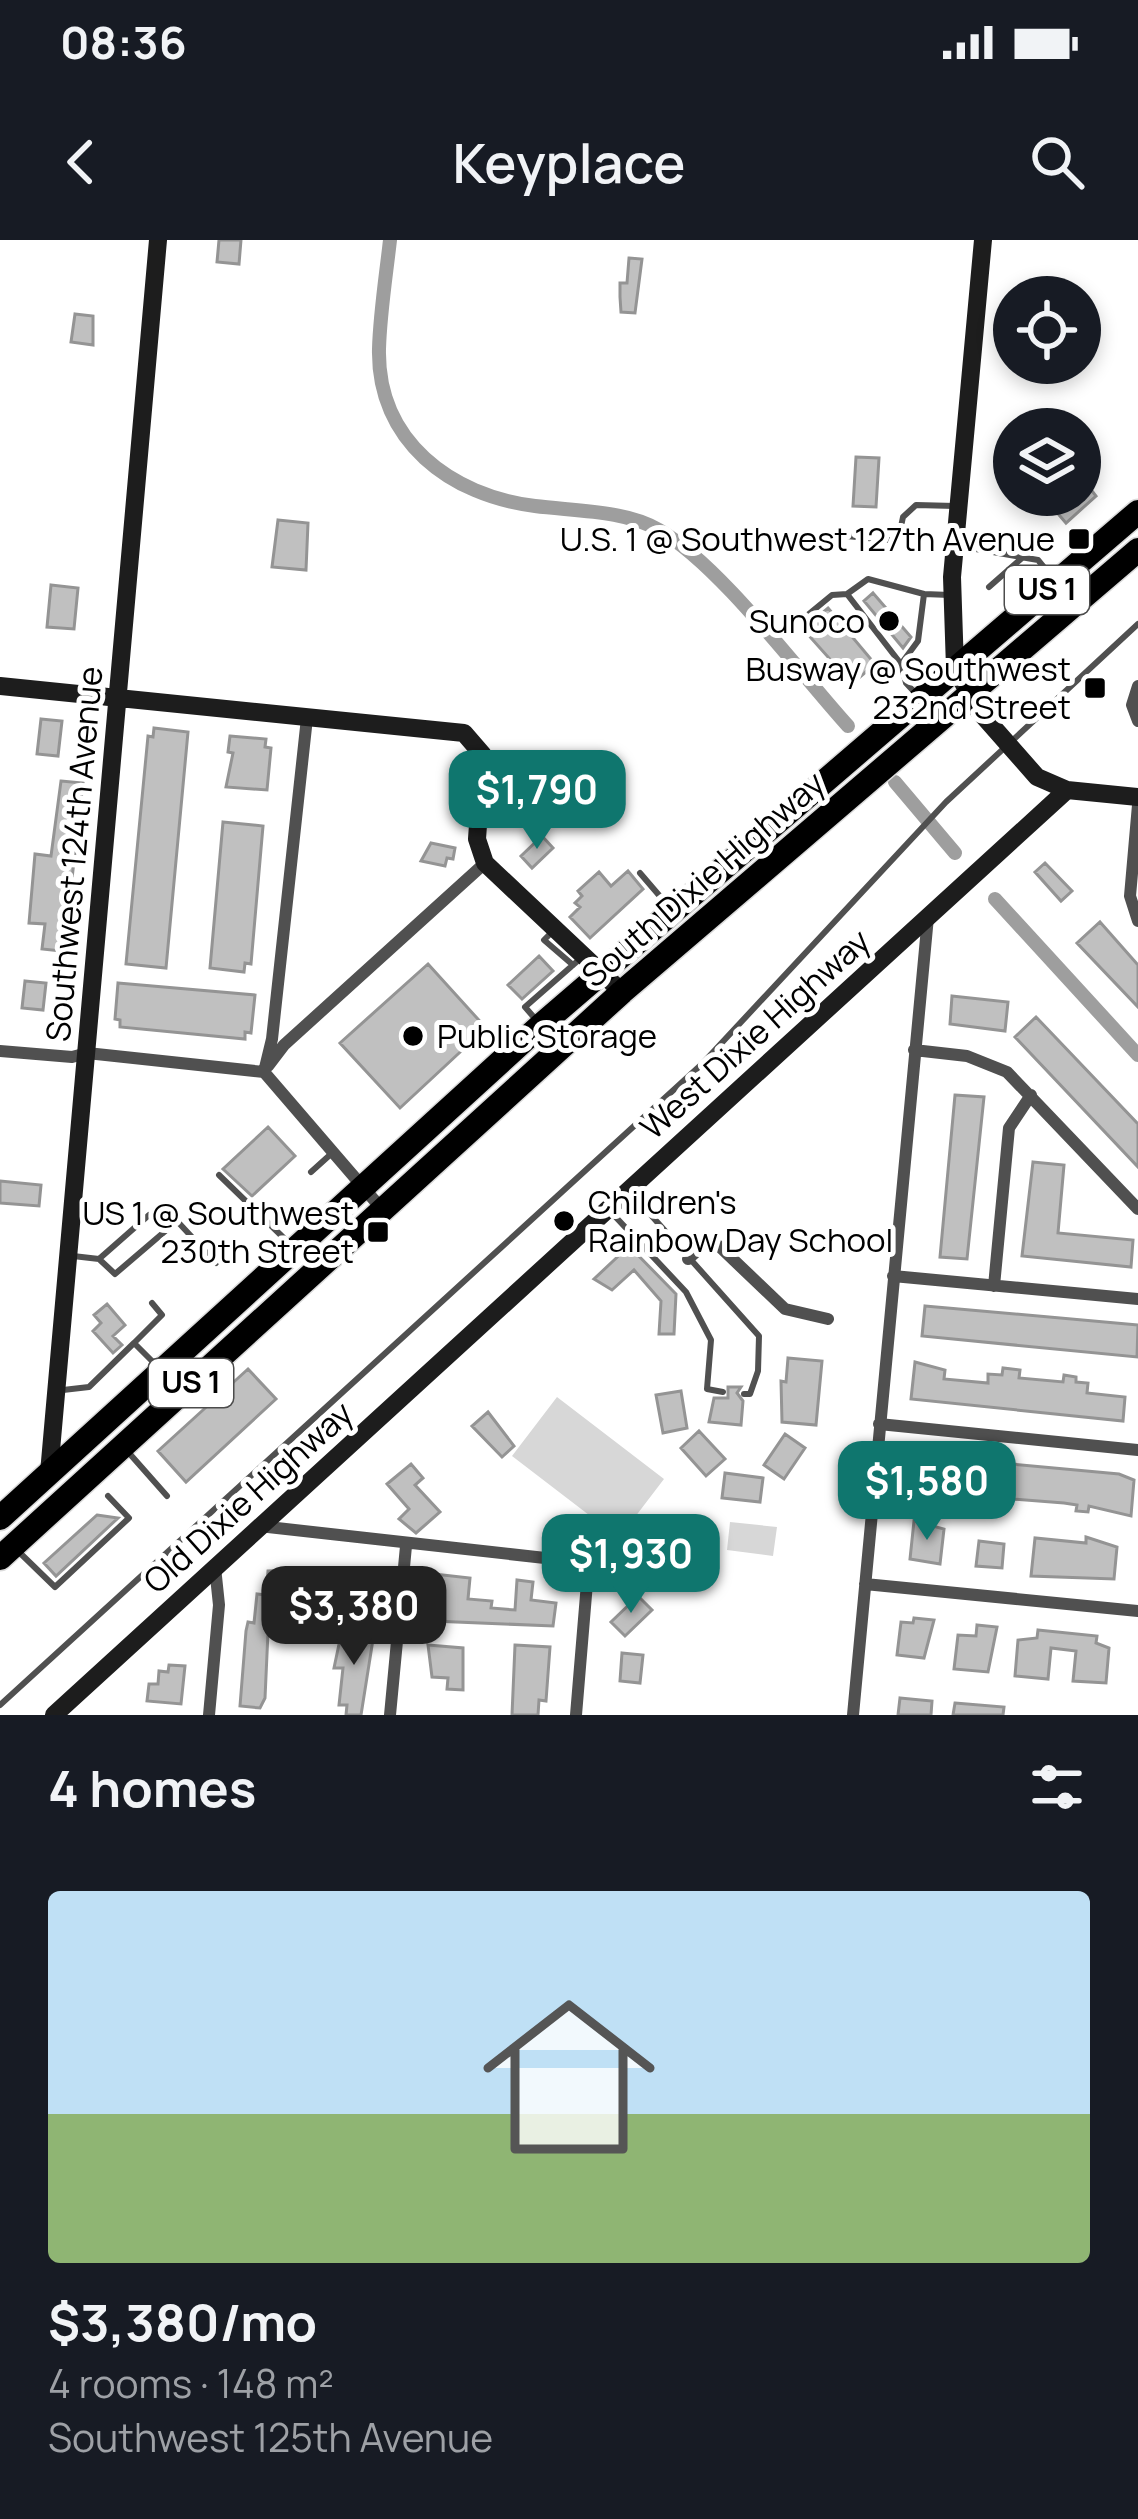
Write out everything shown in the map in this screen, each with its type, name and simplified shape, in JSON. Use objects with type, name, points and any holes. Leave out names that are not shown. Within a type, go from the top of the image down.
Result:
[{"type":"highway","name":"South Dixie Highway","points":[[5,1508],[541,1025],[560,992],[586,964],[673,910],[1138,512]]},
{"type":"highway","points":[[968,696],[967,680],[990,654],[1138,529]]},
{"type":"highway","name":"South Dixie Highway","points":[[6,1552],[622,992],[1138,550]]},
{"type":"highway","points":[[807,833],[824,796],[946,694],[955,668]]},
{"type":"highway","points":[[79,1486],[81,1464],[182,1373],[198,1337]]},
{"type":"highway","points":[[5,1508],[51,1511]]},
{"type":"street","name":"Southwest 124th Avenue","points":[[49,1473],[158,240]]},
{"type":"street","points":[[983,240],[955,546],[955,668],[968,696],[1037,776],[1067,790],[1138,801],[1130,892],[1138,921]]},
{"type":"street","points":[[0,686],[458,731],[475,740],[483,765],[477,839],[484,863],[556,928],[586,964],[622,992]]},
{"type":"street","points":[[1138,686],[1132,705],[1138,722]]},
{"type":"street","points":[[264,1072],[276,1007],[307,718]]},
{"type":"street","name":"West Dixie Highway","points":[[484,1323],[1067,790]]},
{"type":"street","points":[[264,1072],[309,1022],[484,863]]},
{"type":"street","points":[[853,1715],[928,916]]},
{"type":"street","points":[[276,1007],[291,1023],[309,1022]]},
{"type":"street","points":[[914,1050],[986,1061],[1030,1095],[1138,1210]]},
{"type":"street","points":[[0,1051],[72,1057],[87,1053],[264,1072],[382,1208]]},
{"type":"street","points":[[994,1286],[1010,1128],[1030,1095]]},
{"type":"street","points":[[688,1259],[700,1248],[719,1246],[785,1309],[829,1319]]},
{"type":"street","points":[[893,1276],[1138,1298]]},
{"type":"street","name":"Old Dixie Highway","points":[[54,1715],[484,1323]]},
{"type":"street","points":[[879,1424],[1138,1450]]},
{"type":"street","points":[[259,1526],[572,1561],[584,1569],[587,1583],[576,1715]]},
{"type":"street","points":[[390,1715],[406,1546]]},
{"type":"street","points":[[209,1715],[219,1605],[215,1567]]},
{"type":"street","points":[[865,1584],[1138,1611]]},
{"type":"lane","points":[[836,535],[898,541],[903,517],[916,505],[958,506]]},
{"type":"lane","points":[[955,546],[1037,560],[1056,583]]},
{"type":"lane","points":[[989,587],[1022,558]]},
{"type":"lane","points":[[804,618],[832,596],[847,594],[868,579],[924,594],[952,595]]},
{"type":"lane","points":[[847,594],[901,664],[906,683],[920,699]]},
{"type":"lane","points":[[901,664],[918,641],[924,594]]},
{"type":"lane","points":[[0,1705],[702,1064],[946,802],[1138,624]]},
{"type":"lane","points":[[640,873],[673,910]]},
{"type":"lane","points":[[311,1172],[333,1152]]},
{"type":"lane","points":[[219,1175],[295,1249]]},
{"type":"lane","points":[[628,1190],[759,1336],[758,1371],[749,1394],[744,1394]]},
{"type":"lane","points":[[608,1209],[686,1292],[711,1340],[707,1389],[723,1392]]},
{"type":"lane","points":[[99,1258],[149,1215]]},
{"type":"lane","points":[[69,1255],[99,1258],[115,1274],[177,1221],[216,1263]]},
{"type":"lane","points":[[57,1389],[88,1387],[162,1315],[152,1303]]},
{"type":"lane","points":[[134,1343],[162,1370]]},
{"type":"lane","points":[[122,1446],[166,1496]]},
{"type":"lane","points":[[6,1552],[55,1587],[129,1518],[109,1496]]},
{"type":"shaded area","points":[[557,1397],[664,1479],[619,1538],[512,1456]]},
{"type":"shaded area","points":[[730,1522],[777,1527],[773,1556],[727,1550]]},
{"type":"building","points":[[219,240],[241,240],[239,264],[217,262]]},
{"type":"building","points":[[629,258],[642,259],[635,313],[621,312],[620,283],[627,283]]},
{"type":"building","points":[[75,314],[93,316],[93,345],[71,342]]},
{"type":"building","points":[[856,457],[879,458],[876,507],[853,506]]},
{"type":"building","points":[[278,520],[308,523],[306,570],[272,567]]},
{"type":"building","points":[[51,585],[78,588],[74,629],[47,627]]},
{"type":"building","name":"Sunoco","points":[[873,593],[911,637],[903,648],[864,601]]},
{"type":"building","points":[[828,608],[875,664],[852,684],[803,629]]},
{"type":"building","points":[[41,719],[62,721],[58,756],[37,754]]},
{"type":"building","points":[[154,728],[188,732],[166,968],[126,964],[148,736],[153,737]]},
{"type":"building","points":[[230,736],[266,739],[265,747],[271,748],[267,790],[226,787],[233,753],[228,752]]},
{"type":"building","points":[[61,781],[83,783],[70,896],[71,952],[42,949],[45,924],[29,923],[35,854],[51,856]]},
{"type":"building","points":[[223,822],[263,826],[251,964],[245,963],[244,972],[210,968]]},
{"type":"building","points":[[542,836],[553,848],[532,868],[521,856]]},
{"type":"building","points":[[431,843],[455,848],[453,859],[447,858],[445,866],[421,861]]},
{"type":"building","points":[[1045,863],[1072,891],[1061,901],[1035,872]]},
{"type":"building","points":[[628,871],[643,889],[590,938],[570,917],[580,907],[575,903],[582,896],[578,891],[599,872],[611,886]]},
{"type":"building","points":[[1100,922],[1138,965],[1138,1007],[1077,943]]},
{"type":"building","points":[[539,956],[553,971],[522,999],[508,985]]},
{"type":"building","name":"Public Storage","points":[[428,964],[486,1028],[400,1108],[340,1043]]},
{"type":"building","points":[[25,981],[46,983],[43,1010],[22,1008]]},
{"type":"building","points":[[118,983],[255,995],[251,1033],[245,1032],[245,1039],[120,1027],[120,1020],[115,1019]]},
{"type":"building","points":[[952,996],[1008,1002],[1005,1031],[950,1024]]},
{"type":"building","points":[[1036,1017],[1138,1124],[1138,1167],[1015,1037]]},
{"type":"building","points":[[955,1095],[984,1097],[967,1259],[940,1257]]},
{"type":"building","points":[[268,1127],[295,1156],[252,1196],[223,1169]]},
{"type":"building","points":[[1033,1162],[1064,1165],[1058,1233],[1133,1240],[1131,1267],[1022,1256]]},
{"type":"building","points":[[0,1181],[41,1185],[39,1206],[0,1203]]},
{"type":"building","points":[[629,1246],[676,1294],[674,1334],[659,1334],[661,1301],[634,1270],[612,1290],[594,1279]]},
{"type":"building","points":[[107,1304],[125,1325],[113,1336],[122,1345],[113,1353],[93,1331],[101,1323],[94,1315]]},
{"type":"building","points":[[925,1306],[1138,1325],[1137,1357],[922,1336]]},
{"type":"building","points":[[788,1358],[822,1361],[816,1425],[782,1422],[781,1381],[786,1382]]},
{"type":"building","points":[[915,1362],[945,1370],[944,1379],[988,1383],[988,1374],[1002,1375],[1003,1368],[1020,1370],[1019,1378],[1063,1382],[1064,1375],[1076,1377],[1076,1382],[1088,1383],[1087,1393],[1125,1397],[1123,1421],[911,1399]]},
{"type":"building","points":[[248,1369],[276,1399],[186,1482],[158,1451]]},
{"type":"building","points":[[728,1387],[741,1387],[737,1393],[743,1401],[741,1425],[709,1422],[714,1398],[728,1398]]},
{"type":"building","points":[[681,1391],[687,1428],[663,1433],[656,1395]]},
{"type":"building","points":[[488,1412],[514,1446],[502,1457],[472,1426]]},
{"type":"building","points":[[699,1431],[725,1459],[706,1476],[681,1448]]},
{"type":"building","points":[[785,1434],[805,1448],[784,1479],[764,1465]]},
{"type":"building","points":[[915,1458],[1119,1474],[1134,1480],[1131,1516],[1089,1506],[1088,1512],[1076,1511],[1077,1505],[1064,1503],[1000,1498],[1000,1503],[943,1492],[942,1498],[926,1497],[927,1490],[912,1488]]},
{"type":"building","points":[[411,1464],[423,1478],[415,1485],[440,1512],[416,1533],[399,1519],[409,1509],[387,1484]]},
{"type":"building","points":[[725,1473],[763,1478],[760,1502],[722,1498]]},
{"type":"building","points":[[97,1515],[118,1518],[56,1576],[44,1563]]},
{"type":"building","points":[[914,1521],[944,1529],[940,1564],[910,1559]]},
{"type":"building","points":[[1086,1537],[1117,1547],[1114,1579],[1031,1576],[1035,1538],[1086,1543]]},
{"type":"building","points":[[979,1541],[1004,1544],[1002,1568],[976,1566]]},
{"type":"building","points":[[299,1570],[296,1605],[269,1610],[265,1698],[260,1708],[240,1706],[246,1631],[248,1622],[254,1623],[257,1594],[266,1595],[268,1571]]},
{"type":"building","points":[[434,1574],[470,1578],[468,1599],[515,1610],[517,1580],[533,1582],[531,1600],[556,1603],[553,1626],[433,1621]]},
{"type":"building","points":[[638,1596],[652,1610],[625,1636],[611,1622]]},
{"type":"building","points":[[914,1618],[934,1620],[924,1658],[897,1655],[901,1622],[913,1623]]},
{"type":"building","points":[[977,1625],[997,1627],[988,1672],[954,1669],[958,1635],[976,1636]]},
{"type":"building","points":[[342,1630],[374,1633],[361,1715],[346,1715],[347,1705],[339,1705],[343,1668],[334,1668]]},
{"type":"building","points":[[1038,1630],[1097,1636],[1096,1643],[1109,1648],[1106,1683],[1073,1681],[1076,1651],[1051,1648],[1048,1679],[1015,1676],[1018,1640],[1037,1638]]},
{"type":"building","points":[[428,1645],[463,1648],[463,1690],[447,1689],[448,1678],[432,1677]]},
{"type":"building","points":[[515,1645],[550,1647],[546,1701],[539,1700],[538,1715],[512,1715]]},
{"type":"building","points":[[622,1653],[643,1655],[640,1683],[620,1681]]},
{"type":"building","points":[[169,1665],[185,1666],[181,1704],[147,1701],[149,1684],[158,1684],[159,1671],[168,1672]]},
{"type":"building","points":[[900,1698],[932,1701],[931,1715],[898,1715]]},
{"type":"building","points":[[955,1703],[1004,1707],[1003,1715],[953,1715]]},
{"type":"waterway","points":[[390,240],[379,349],[382,382],[405,436],[425,458],[448,476],[504,500],[615,515],[659,530],[707,567],[848,726]]},
{"type":"waterway","points":[[895,782],[955,853]]},
{"type":"waterway","points":[[995,899],[1138,1055]]},
{"type":"place","name":"U.S. 1 @ Southwest 127th Avenue","points":[[1079,539]]},
{"type":"place","name":"Sunoco","points":[[889,621]]},
{"type":"place","name":"Busway @ Southwest 232nd Street","points":[[1095,688]]},
{"type":"place","name":"Public Storage","points":[[413,1036]]},
{"type":"place","name":"Children's Rainbow Day School","points":[[564,1221]]},
{"type":"place","name":"US 1 @ Southwest 230th Street","points":[[378,1232]]}]
